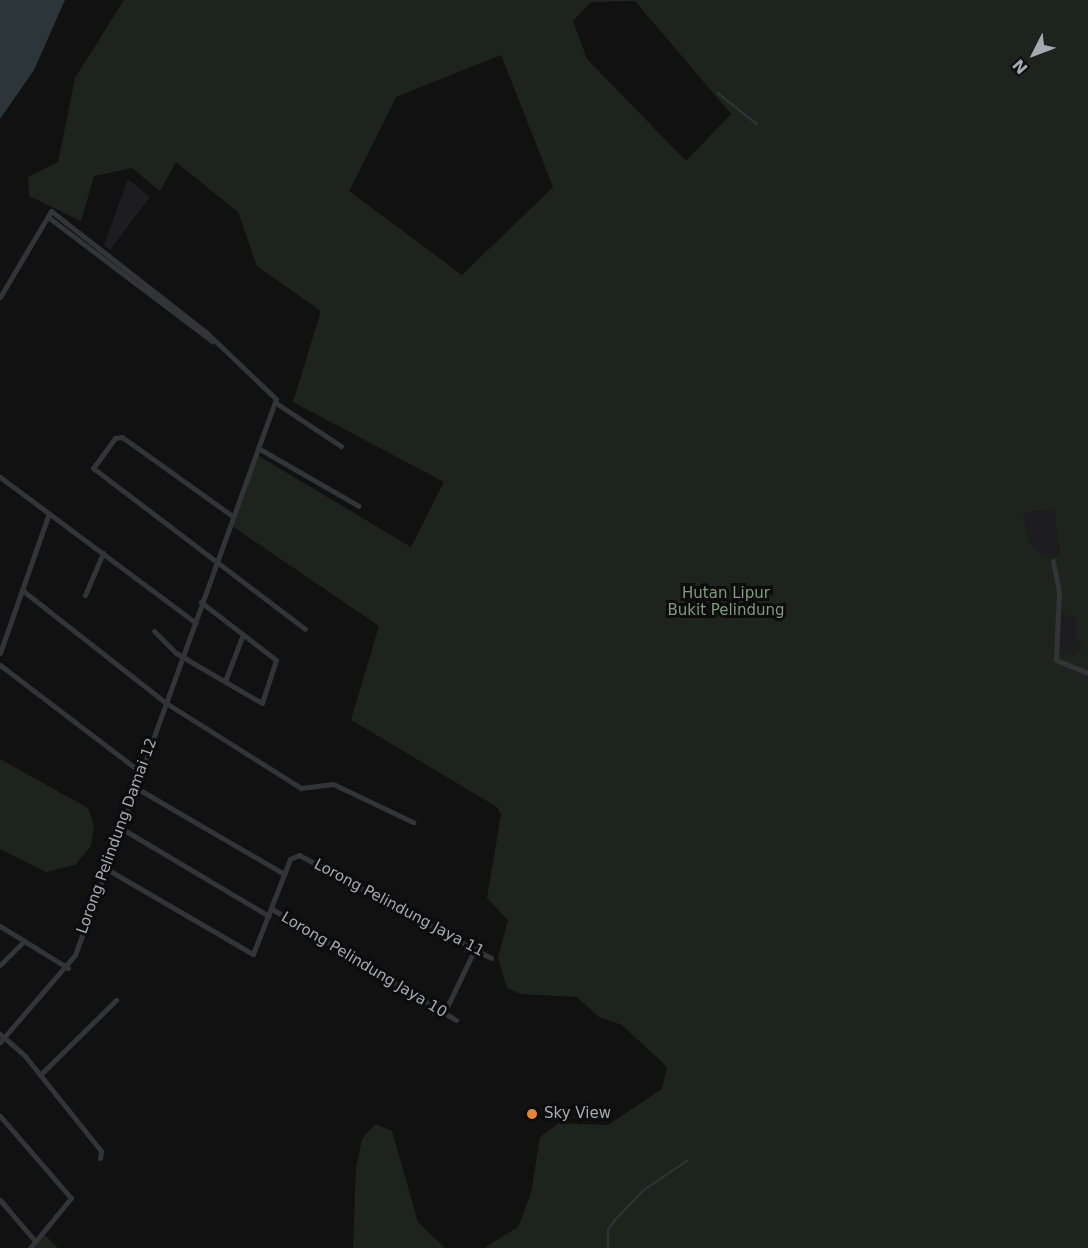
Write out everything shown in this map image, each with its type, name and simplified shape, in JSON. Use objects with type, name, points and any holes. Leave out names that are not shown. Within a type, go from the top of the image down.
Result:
[{"type":"street","points":[[0,297],[48,216],[272,389],[276,403],[341,446]]},
{"type":"street","name":"Lorong Pelindung Damai 12","points":[[68,969],[138,770],[184,659],[231,514],[276,403]]},
{"type":"street","points":[[231,514],[117,437],[93,468],[95,474],[214,565],[305,629]]},
{"type":"street","points":[[258,448],[359,506]]},
{"type":"street","points":[[0,477],[196,623]]},
{"type":"street","points":[[0,653],[49,513]]},
{"type":"street","points":[[85,595],[103,553]]},
{"type":"street","points":[[1053,561],[1059,591],[1056,660],[1088,673]]},
{"type":"street","points":[[22,590],[166,704],[301,788],[333,784],[413,822]]},
{"type":"street","points":[[154,631],[184,659],[225,681],[260,704],[276,660],[242,637],[201,603]]},
{"type":"street","points":[[225,681],[242,637]]},
{"type":"street","points":[[0,664],[138,770]]},
{"type":"street","points":[[105,868],[250,953],[258,950],[284,874],[133,786]]},
{"type":"street","points":[[118,827],[269,916]]},
{"type":"street","name":"Lorong Pelindung Jaya 11","points":[[284,874],[290,859],[299,855],[491,958]]},
{"type":"street","name":"Lorong Pelindung Jaya 10","points":[[272,909],[456,1020]]},
{"type":"street","points":[[0,926],[68,969],[1,1038],[40,1075],[101,1151],[100,1158]]},
{"type":"street","points":[[0,965],[24,941]]},
{"type":"street","points":[[444,1013],[475,950]]},
{"type":"street","points":[[40,1075],[116,1000]]},
{"type":"street","points":[[0,1116],[63,1187],[69,1204],[30,1248]]},
{"type":"street","points":[[0,1200],[36,1242]]},
{"type":"shaded area","points":[[0,0],[65,0],[34,70],[0,119]]},
{"type":"shaded area","points":[[128,179],[150,197],[110,250],[104,245]]},
{"type":"shaded area","points":[[1054,509],[1060,557],[1043,557],[1030,543],[1023,513]]},
{"type":"shaded area","points":[[1060,615],[1077,617],[1075,637],[1083,648],[1073,657],[1056,652]]},
{"type":"green space","name":"Hutan Lipur Bukit Pelindung","points":[[124,0],[1088,0],[1088,1248],[484,1248],[518,1227],[531,1193],[540,1137],[559,1123],[608,1125],[662,1089],[667,1067],[622,1025],[599,1017],[577,997],[520,994],[507,988],[498,958],[508,920],[487,898],[501,815],[497,807],[351,720],[379,626],[229,524],[257,455],[411,547],[444,482],[293,402],[321,311],[257,266],[238,212],[176,162],[160,191],[132,168],[94,176],[81,221],[29,196],[28,177],[58,162],[75,78]],"holes":[[[635,1],[731,114],[686,161],[587,59],[573,21],[591,2]],[[501,55],[553,187],[462,275],[349,191],[396,97]],[[1054,509],[1060,557],[1043,557],[1030,543],[1023,513]],[[1060,615],[1076,617],[1075,637],[1083,648],[1074,656],[1056,652]]]},
{"type":"green space","points":[[0,759],[88,808],[94,826],[91,846],[75,865],[46,872],[0,849]]},
{"type":"green space","points":[[375,1124],[392,1131],[418,1222],[445,1248],[353,1248],[356,1168],[362,1139]]},
{"type":"green space","points":[[45,1235],[58,1248],[34,1248]]},
{"type":"waterway","points":[[718,93],[757,124]]},
{"type":"waterway","points":[[608,1248],[608,1230],[615,1220],[644,1190],[687,1161]]},
{"type":"place","name":"Sky View","points":[[532,1114]]}]
